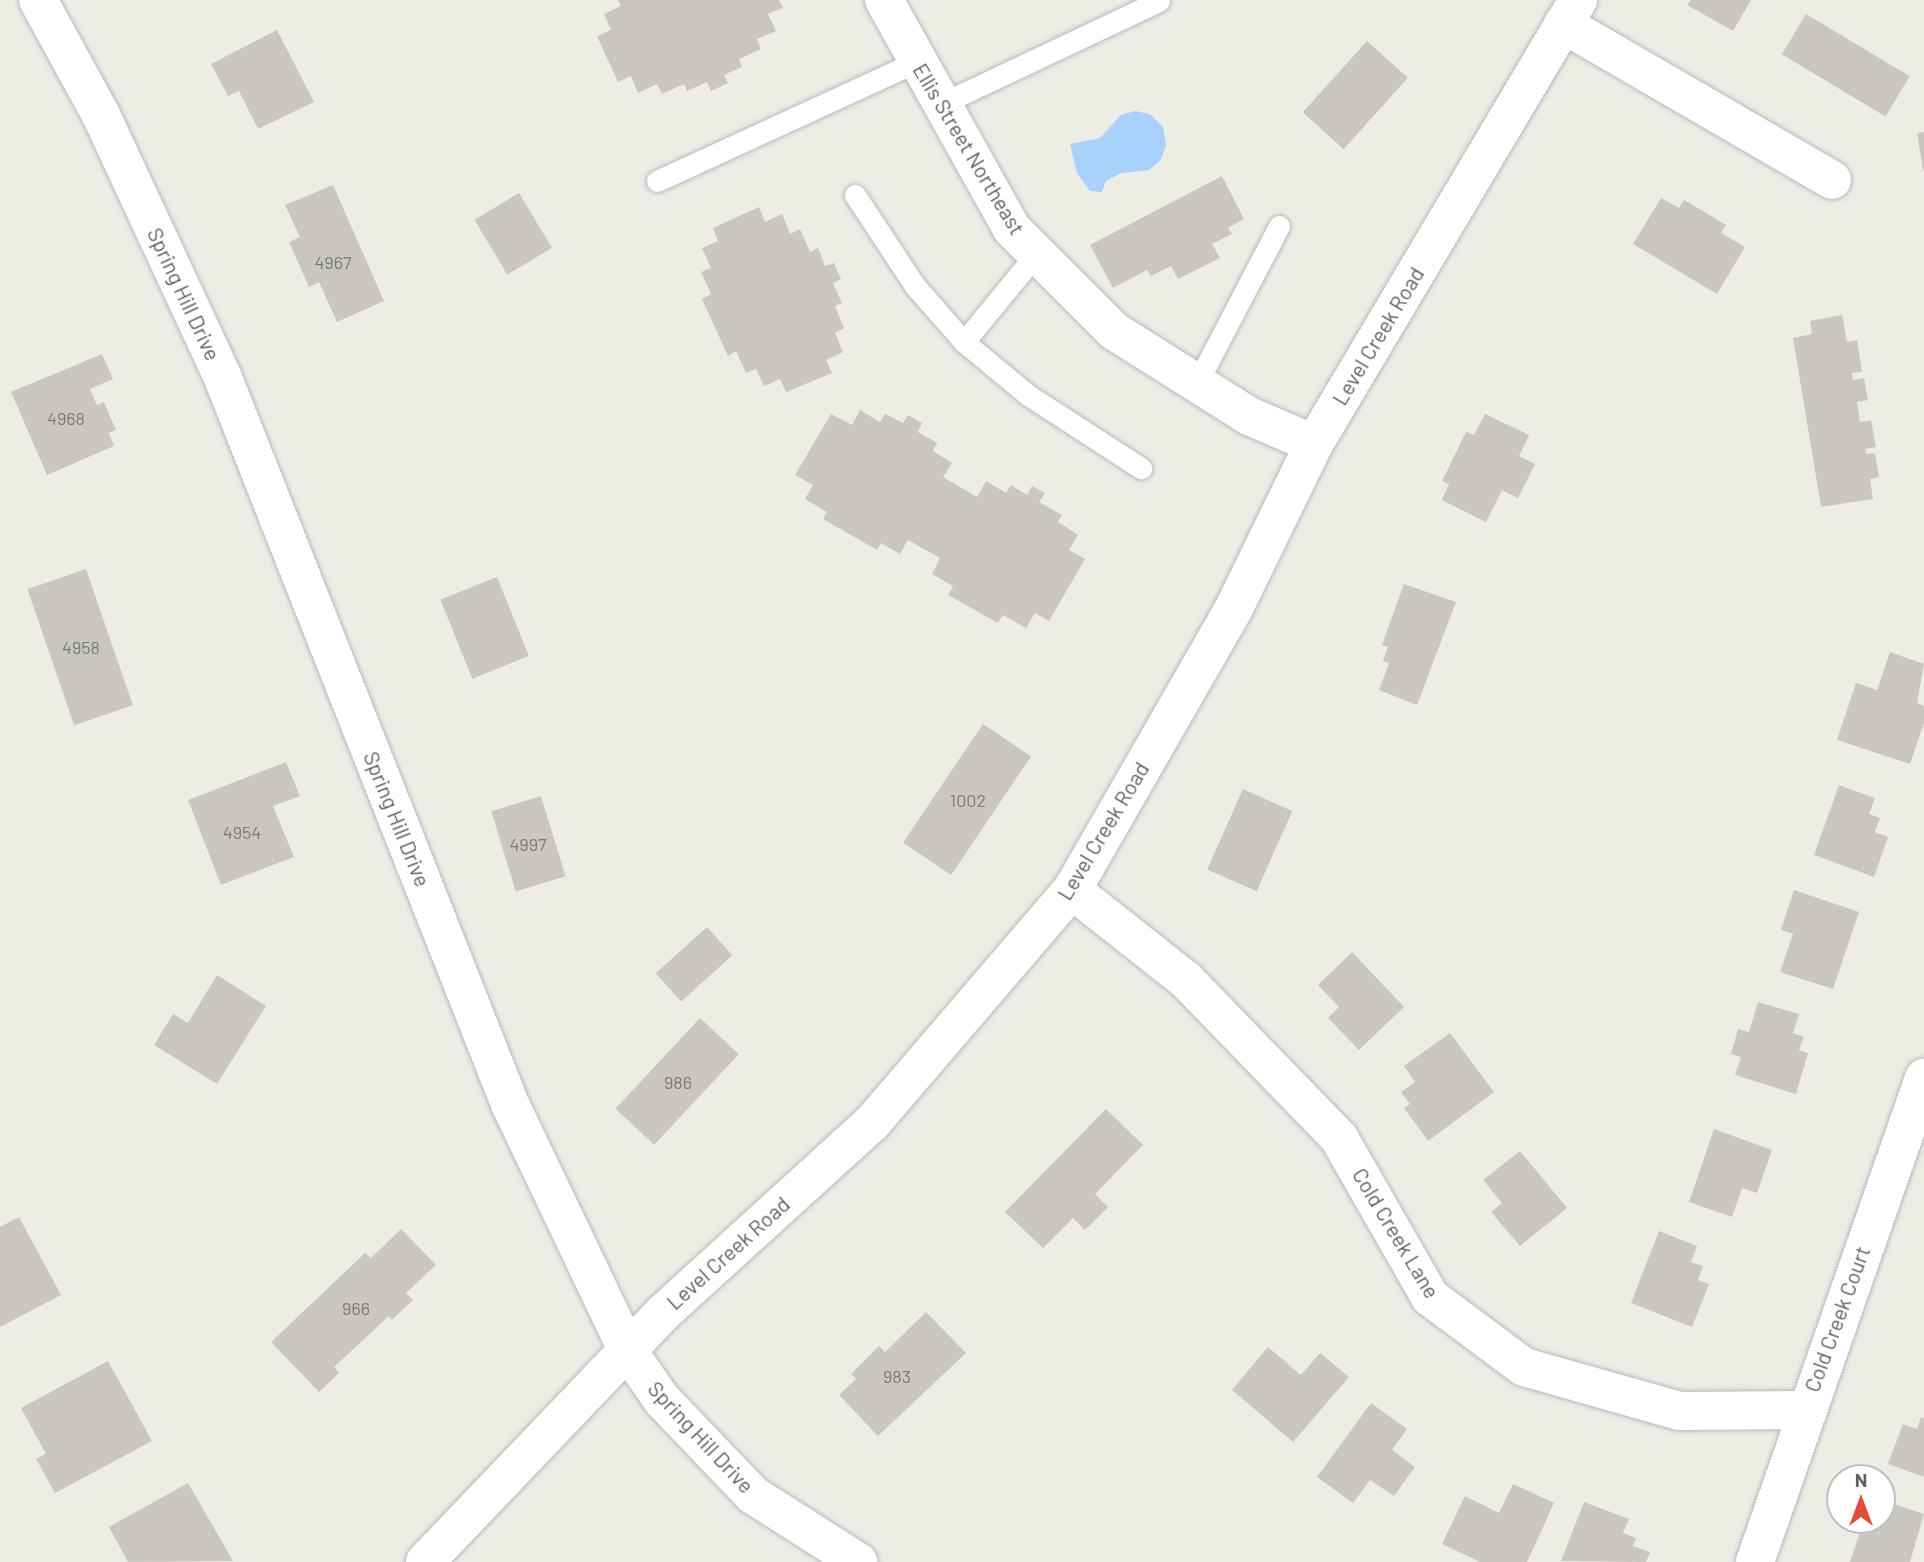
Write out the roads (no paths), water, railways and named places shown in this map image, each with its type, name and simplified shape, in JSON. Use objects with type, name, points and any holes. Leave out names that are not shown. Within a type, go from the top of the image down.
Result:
[{"type":"street","name":"Spring Hill Drive","points":[[38,0],[101,115],[223,378],[510,1104],[628,1351],[662,1400],[753,1494],[858,1562]]},
{"type":"street","name":"Ellis Street Northeast","points":[[884,0],[916,62],[1012,229],[1036,254],[1114,331],[1249,416],[1314,444]]},
{"type":"street","name":"Level Creek Road","points":[[425,1562],[663,1313],[872,1124],[1072,890],[1234,608],[1314,444],[1571,12]]},
{"type":"street","points":[[1571,12],[1832,180]]},
{"type":"street","name":"Cold Creek Lane","points":[[1072,890],[1186,980],[1339,1138],[1430,1297],[1524,1367],[1680,1411],[1805,1410]]},
{"type":"street","name":"Cold Creek Court","points":[[1755,1562],[1805,1410],[1924,1078]]},
{"type":"lane","points":[[941,104],[1159,1]]},
{"type":"lane","points":[[657,181],[916,62]]},
{"type":"lane","points":[[855,195],[915,286],[964,342],[1028,395],[1141,467]]},
{"type":"lane","points":[[1197,383],[1279,226]]},
{"type":"lane","points":[[964,342],[1036,254]]},
{"type":"water","points":[[1135,111],[1150,114],[1163,127],[1166,145],[1161,160],[1149,170],[1121,173],[1106,181],[1102,192],[1090,191],[1077,173],[1070,144],[1100,138],[1121,115]]}]
